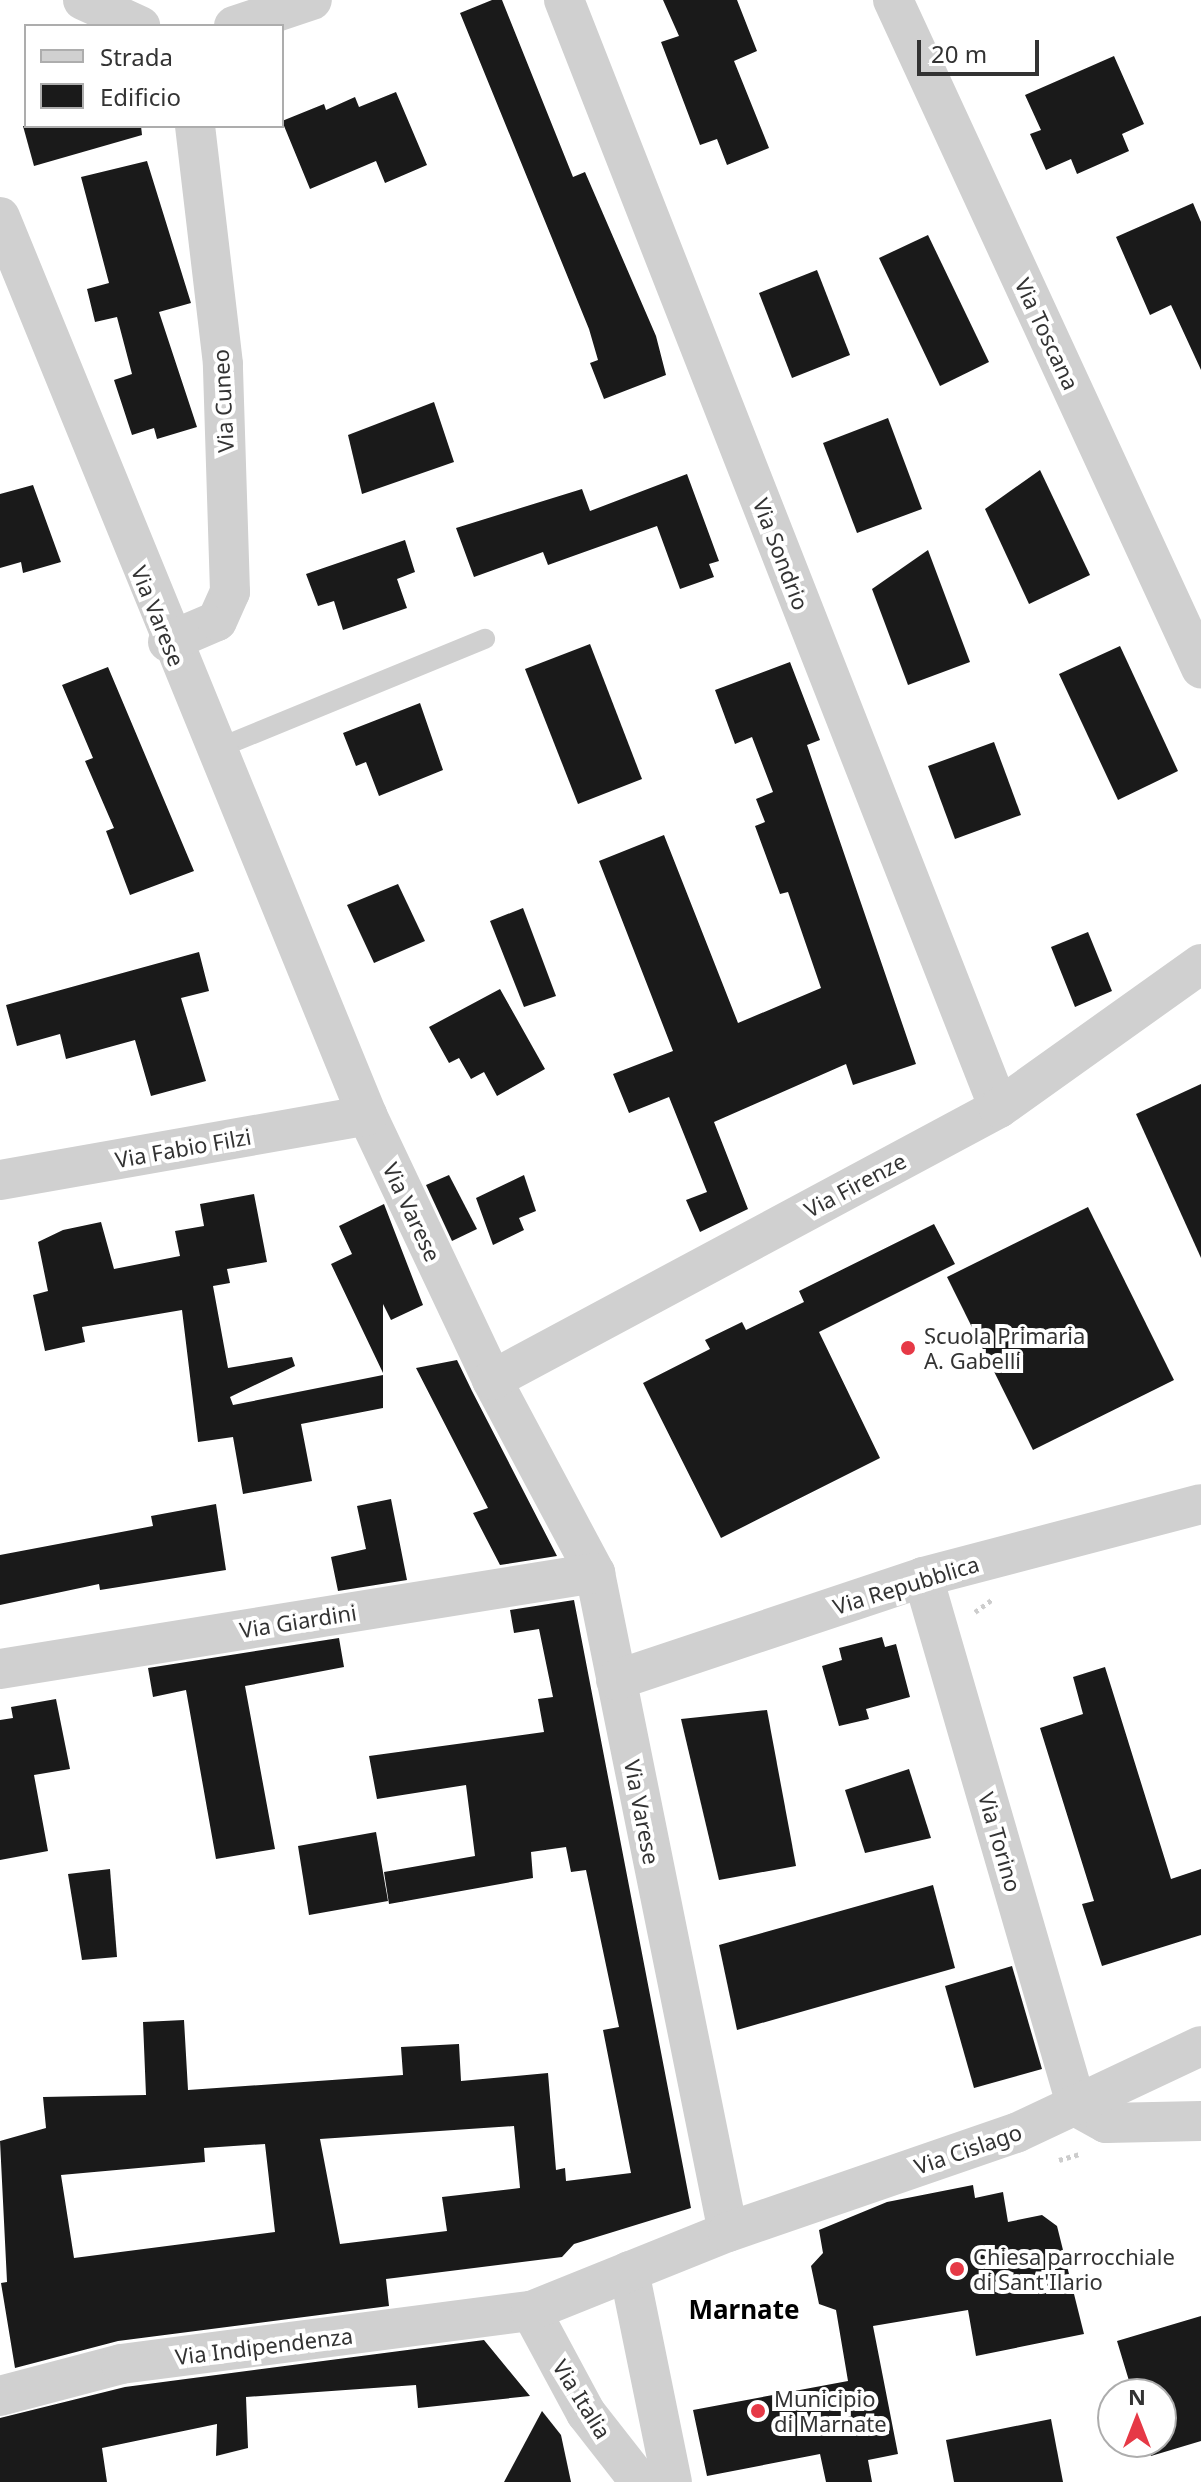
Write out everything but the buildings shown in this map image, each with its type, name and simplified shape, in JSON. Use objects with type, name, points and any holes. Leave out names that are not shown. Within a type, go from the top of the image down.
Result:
[{"type":"street","points":[[83,0],[136,24]]},
{"type":"street","points":[[240,24],[312,0]]},
{"type":"street","name":"Via Sondrio","points":[[564,0],[999,1108]]},
{"type":"street","name":"Via Toscana","points":[[893,0],[1201,668]]},
{"type":"street","name":"Via Cuneo","points":[[168,642],[217,621],[230,592],[223,364],[195,128]]},
{"type":"street","name":"Via Varese","points":[[0,217],[168,642],[367,1115],[492,1380],[595,1573],[728,2232]]},
{"type":"street","name":"Via Firenze","points":[[492,1380],[999,1108],[1201,964]]},
{"type":"street","name":"Via Fabio Filzi","points":[[0,1180],[367,1115]]},
{"type":"street","name":"Via Repubblica","points":[[616,1680],[923,1577],[1201,1504]]},
{"type":"street","name":"Via Giardini","points":[[0,1669],[595,1573]]},
{"type":"street","name":"Via Torino","points":[[923,1577],[1077,2107]]},
{"type":"street","name":"Via Cislago","points":[[629,2271],[728,2232],[1077,2107],[1200,2052]]},
{"type":"street","points":[[1077,2107],[1106,2123],[1201,2121]]},
{"type":"street","points":[[629,2271],[672,2482]]},
{"type":"street","name":"Via Indipendenza","points":[[0,2396],[121,2364],[531,2311],[629,2271]]},
{"type":"street","name":"Via Italia","points":[[531,2311],[596,2426],[640,2482]]},
{"type":"street","points":[[596,2426],[626,2429],[658,2409]]},
{"type":"lane","points":[[214,750],[485,639]]},
{"type":"place","name":"Scuola Primaria A. Gabelli","points":[[908,1348]]},
{"type":"place","name":"Chiesa parrocchiale di Sant'Ilario","points":[[957,2269]]},
{"type":"place","name":"Municipio di Marnate","points":[[758,2411]]},
{"type":"district","name":"Marnate","points":[[744,2310]]}]
